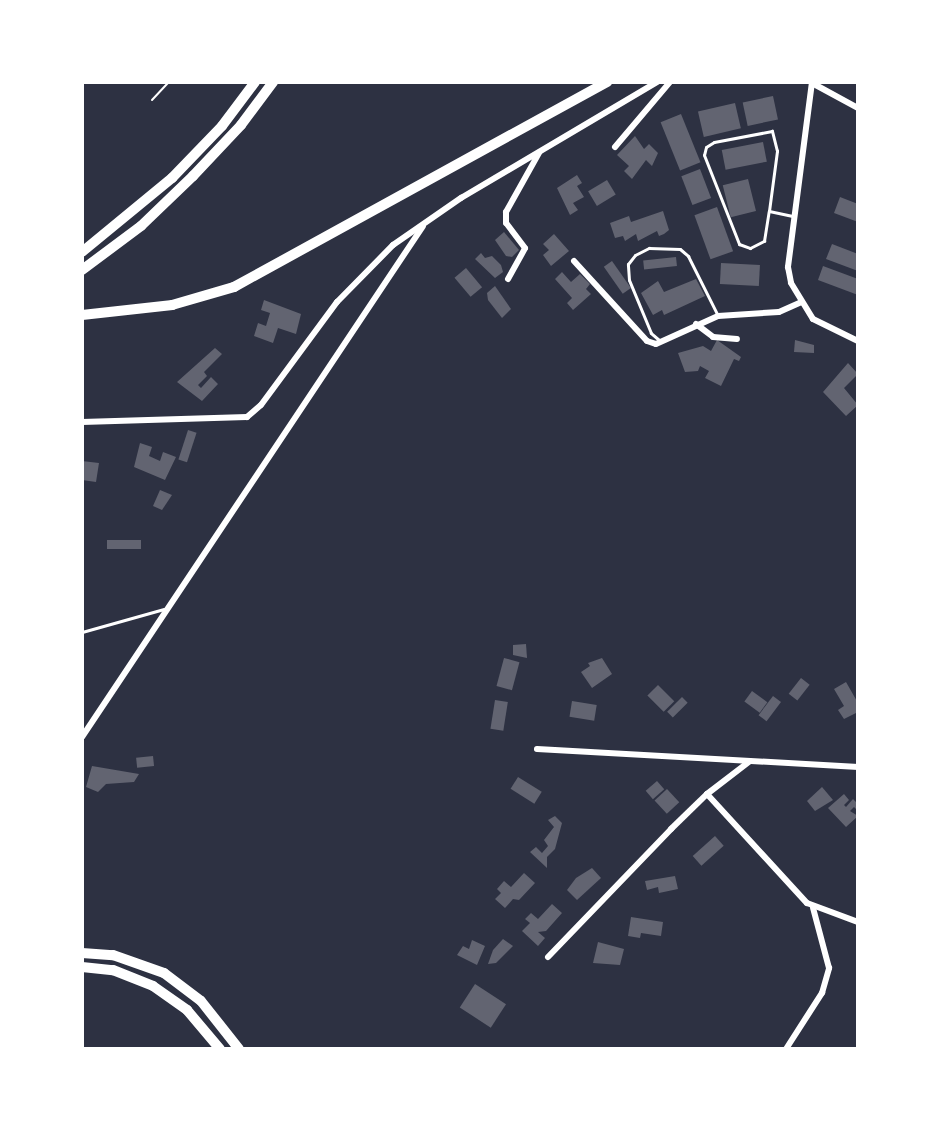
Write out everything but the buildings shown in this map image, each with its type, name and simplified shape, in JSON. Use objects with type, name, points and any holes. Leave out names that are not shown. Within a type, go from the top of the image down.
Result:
[{"type":"highway","points":[[82,252],[172,178],[222,126],[255,82]]},
{"type":"highway","points":[[82,270],[141,226],[193,176],[241,125],[273,82]]},
{"type":"highway","points":[[82,315],[172,305],[234,287],[607,82]]},
{"type":"highway","points":[[82,953],[113,955],[164,973],[201,1001],[239,1049]]},
{"type":"highway","points":[[82,967],[113,970],[153,986],[187,1010],[220,1049]]},
{"type":"street","points":[[82,422],[247,417],[261,405],[337,302],[393,245],[541,150],[657,82]]},
{"type":"street","points":[[615,147],[670,82]]},
{"type":"street","points":[[858,108],[812,82],[792,216],[788,267],[801,302],[813,319],[858,341]]},
{"type":"street","points":[[508,279],[525,248],[506,223],[506,212],[541,150]]},
{"type":"street","points":[[82,737],[172,607],[425,223]]},
{"type":"street","points":[[574,261],[647,341],[663,343],[696,324],[718,316],[779,312],[801,302]]},
{"type":"street","points":[[696,324],[713,337],[737,339]]},
{"type":"street","points":[[537,749],[858,767]]},
{"type":"street","points":[[548,957],[707,794],[750,761]]},
{"type":"street","points":[[707,794],[813,908],[829,968],[822,993],[786,1049]]},
{"type":"street","points":[[813,908],[858,922]]},
{"type":"lane","points":[[772,131],[777,151],[769,211],[764,241],[750,248],[739,244],[704,155],[706,147],[714,142],[772,131]]},
{"type":"lane","points":[[769,211],[792,216]]},
{"type":"lane","points":[[663,343],[651,333],[629,280],[628,264],[635,255],[649,248],[680,249],[695,265],[718,316]]},
{"type":"lane","points":[[82,632],[172,607]]},
{"type":"path","points":[[152,100],[169,82]]}]
